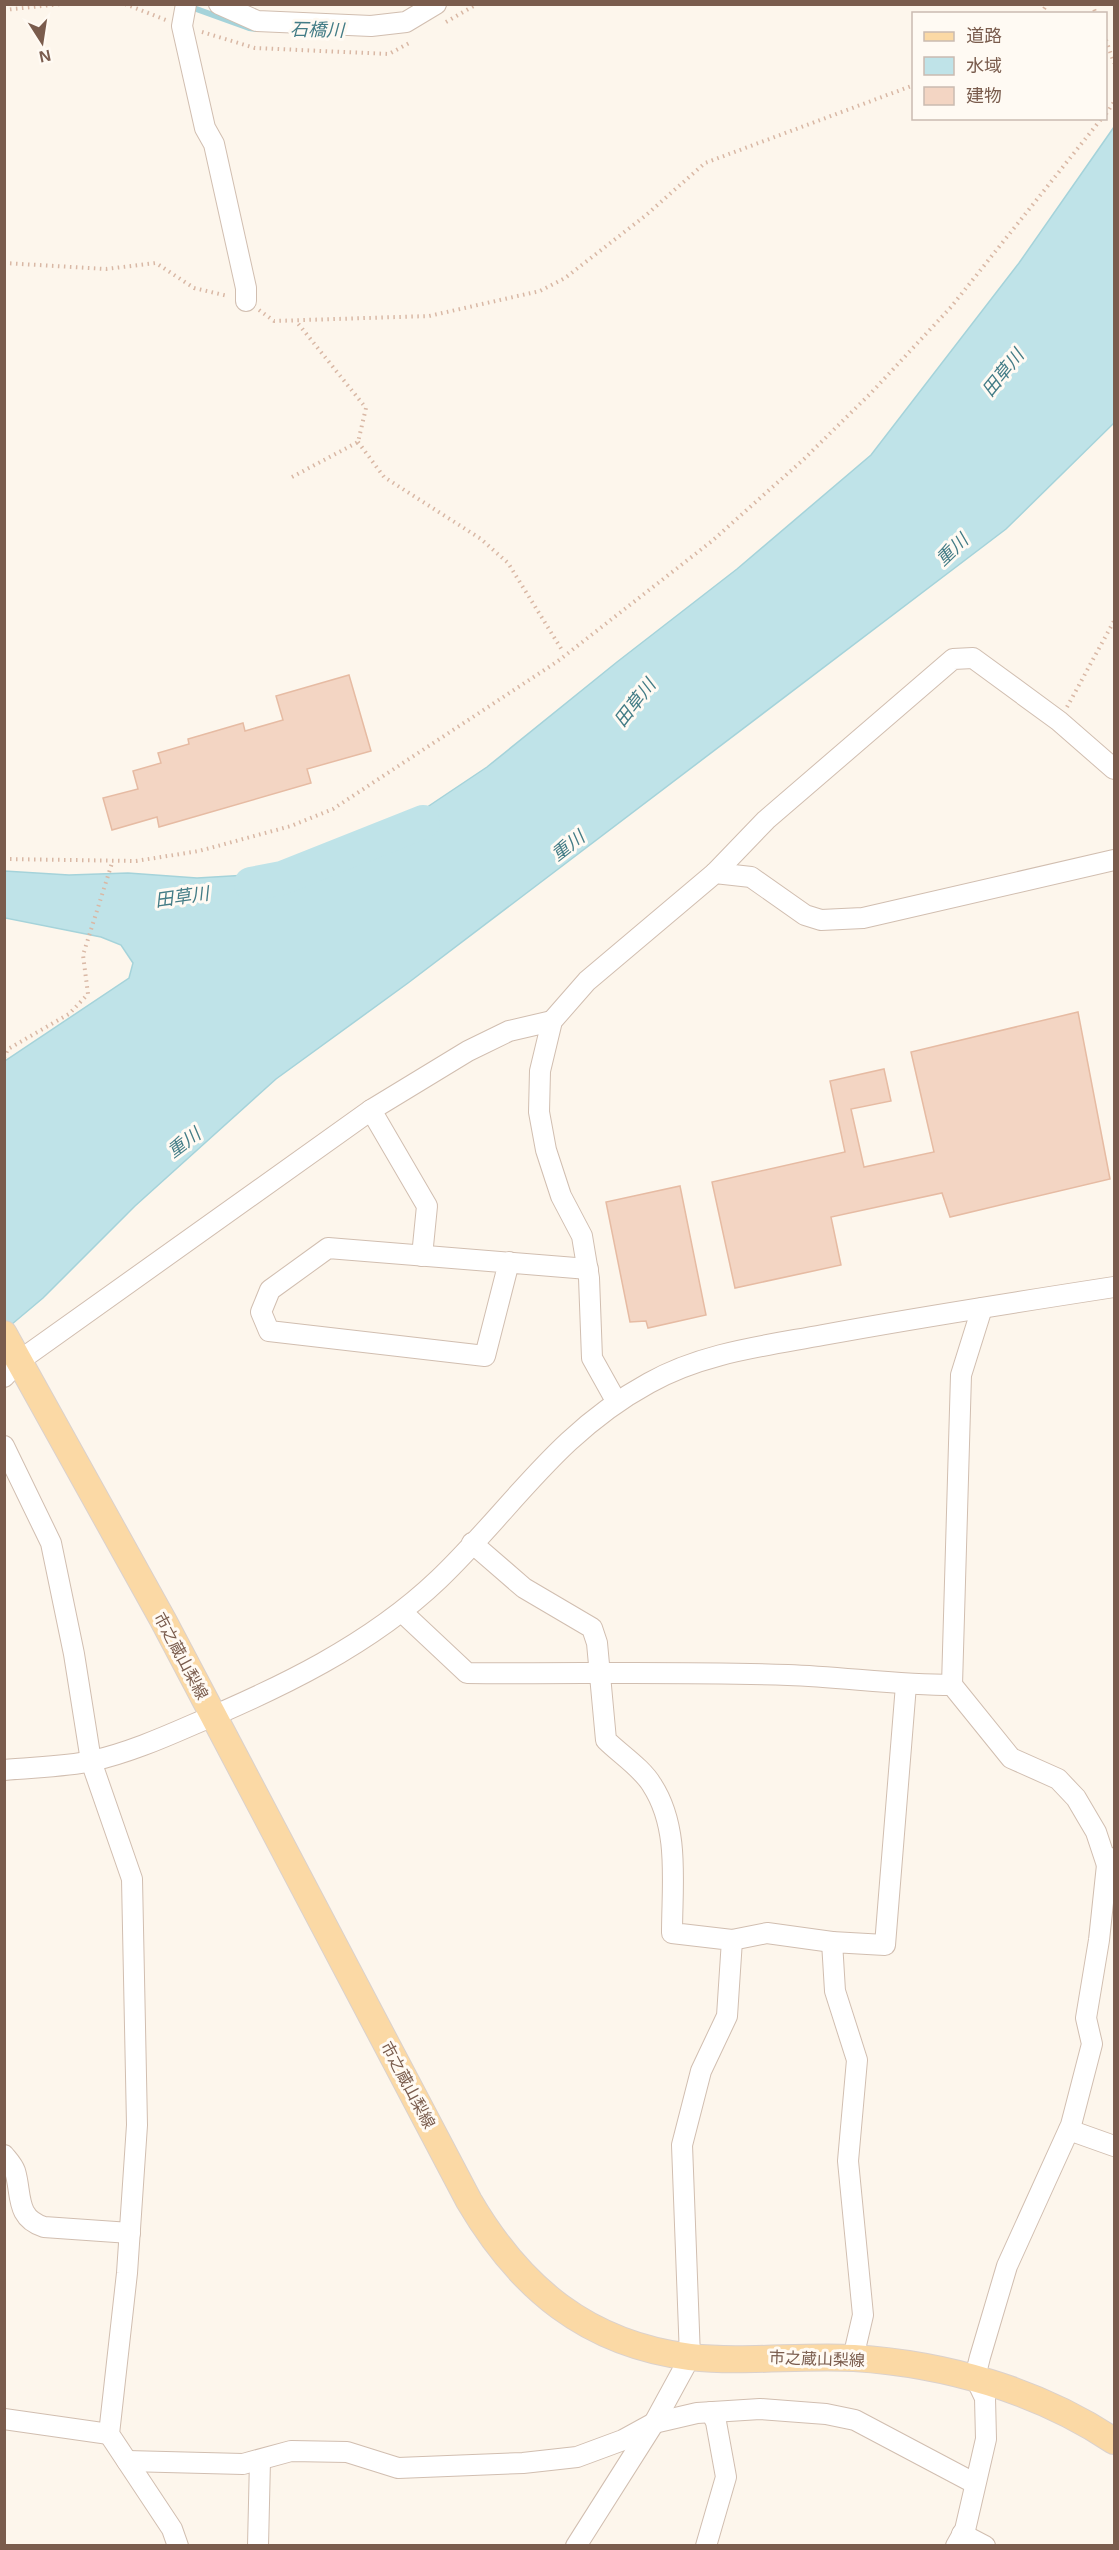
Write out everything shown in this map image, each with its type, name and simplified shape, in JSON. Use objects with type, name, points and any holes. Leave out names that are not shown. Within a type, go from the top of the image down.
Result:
[{"type":"main road","name":"市之蔵山梨線","points":[[10,1355],[163,1620],[464,2191],[504,2255],[529,2283],[560,2308],[595,2329],[632,2343],[690,2356],[853,2358],[909,2364],[975,2377],[1059,2410],[1114,2441]]},
{"type":"street","points":[[219,4],[257,21],[371,26],[406,22],[436,4]]},
{"type":"street","points":[[184,14],[205,128],[214,144],[246,288],[246,301]]},
{"type":"street","points":[[616,1401],[592,1358],[588,1269],[582,1236],[561,1196],[546,1149],[539,1112],[540,1071],[552,1021],[587,981],[715,873],[766,820],[953,659],[973,658],[1059,721],[1114,769]]},
{"type":"street","points":[[715,873],[751,876],[805,915],[821,920],[863,918],[1114,860]]},
{"type":"street","points":[[10,1355],[371,1110],[468,1051],[509,1031],[552,1021]]},
{"type":"street","points":[[371,1110],[427,1206],[422,1256]]},
{"type":"street","points":[[509,1262],[485,1356],[269,1331],[261,1312],[270,1290],[328,1248],[509,1262],[588,1269]]},
{"type":"street","points":[[4,1770],[91,1761],[145,1744],[264,1694],[354,1643],[402,1612],[441,1577],[556,1451],[616,1401],[675,1369],[712,1357],[928,1315],[1114,1287]]},
{"type":"street","points":[[982,1308],[961,1374],[952,1685],[1011,1758],[1058,1779],[1076,1798],[1111,1862],[1086,2018],[1092,2044],[1069,2130],[1007,2266],[975,2377],[985,2398],[986,2439],[959,2540],[985,2546]]},
{"type":"street","points":[[4,1446],[51,1543],[74,1654],[91,1761],[132,1879],[137,2125],[130,2233],[109,2434],[172,2529],[178,2546]]},
{"type":"street","points":[[472,1543],[524,1588],[592,1628],[597,1643],[606,1740],[651,1782],[660,1800],[673,1847],[672,1933],[732,1940],[767,1933],[832,1942],[885,1945],[906,1685]]},
{"type":"street","points":[[402,1612],[467,1673],[844,1677],[906,1685],[952,1685]]},
{"type":"street","points":[[576,2546],[654,2423],[690,2356],[682,2145],[701,2071],[727,2016],[732,1940]]},
{"type":"street","points":[[832,1942],[835,1991],[857,2060],[848,2161],[863,2315],[853,2358]]},
{"type":"street","points":[[1069,2130],[1114,2145]]},
{"type":"street","points":[[4,2155],[15,2169],[20,2205],[34,2224],[44,2227],[130,2233]]},
{"type":"street","points":[[127,2461],[243,2464],[291,2451],[347,2452],[398,2468],[523,2463],[577,2457],[623,2440],[654,2423],[711,2412],[760,2409],[826,2414],[855,2420],[974,2483]]},
{"type":"street","points":[[706,2546],[726,2477],[716,2422],[711,2412]]},
{"type":"street","points":[[4,2419],[109,2434]]},
{"type":"street","points":[[258,2546],[260,2460]]},
{"type":"path","points":[[4,10],[61,4]]},
{"type":"path","points":[[1107,43],[1114,63]]},
{"type":"path","points":[[4,263],[106,269],[156,263],[194,288],[246,301],[274,321],[429,316],[540,291],[565,278],[645,216],[705,164],[912,87]]},
{"type":"path","points":[[4,859],[112,865],[220,846],[291,826],[333,808],[558,661],[712,541],[804,459],[871,393],[951,307],[1100,120]]},
{"type":"path","points":[[292,477],[358,442],[366,408],[295,320]]},
{"type":"path","points":[[358,442],[384,477],[481,539],[508,563],[562,650]]},
{"type":"path","points":[[1059,721],[1114,621]]},
{"type":"path","points":[[4,1058],[8,1050],[69,1014],[88,994],[83,955],[112,865]]},
{"type":"water","name":"重川","points":[[1114,127],[1114,423],[1006,529],[408,983],[276,1079],[135,1206],[43,1298],[5,1330],[5,1061],[129,978],[133,963],[121,945],[101,937],[5,918],[5,871],[69,875],[128,873],[197,878],[333,870],[487,767],[737,569],[871,455],[1019,263]]},
{"type":"building","points":[[349,675],[371,751],[307,769],[311,783],[159,827],[157,817],[112,830],[103,798],[138,789],[133,771],[161,763],[158,753],[189,744],[188,739],[243,723],[245,731],[283,720],[276,696]]},
{"type":"building","points":[[1078,1012],[1110,1179],[950,1217],[942,1193],[831,1217],[841,1265],[735,1288],[712,1182],[845,1152],[830,1081],[884,1069],[891,1101],[851,1109],[864,1167],[934,1152],[911,1052]]},
{"type":"building","points":[[680,1186],[706,1315],[648,1328],[646,1321],[630,1322],[606,1202]]},
{"type":"waterway","name":"石橋川","points":[[188,6],[257,29]]},
{"type":"waterway","name":"田草川","points":[[251,884],[282,878],[423,822]]}]
